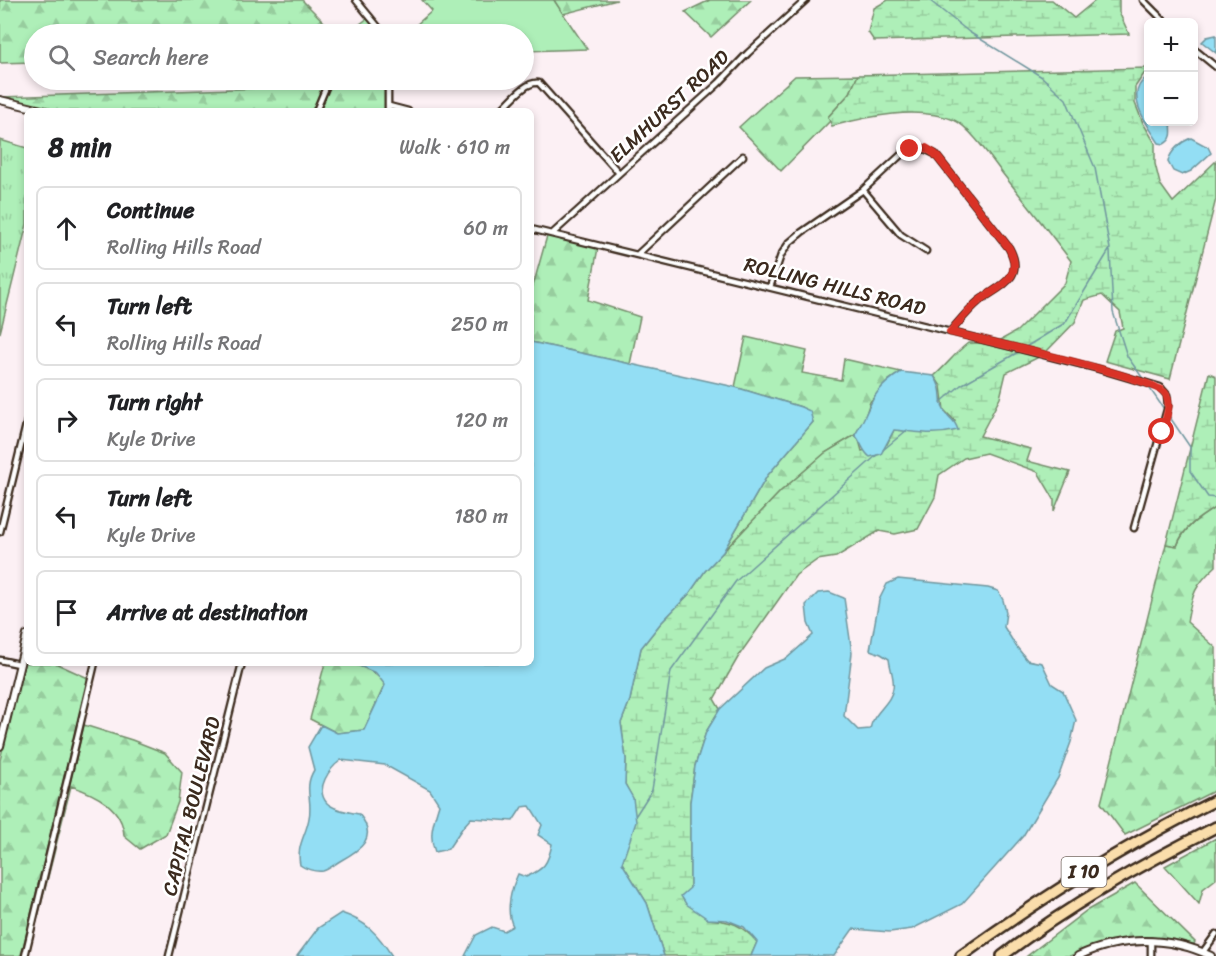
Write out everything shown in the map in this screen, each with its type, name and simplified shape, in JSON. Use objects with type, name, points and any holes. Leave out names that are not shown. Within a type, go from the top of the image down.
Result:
[{"type":"highway","name":"I 10","points":[[961,956],[1024,910],[1091,868],[1168,824],[1216,800]]},
{"type":"highway","name":"I 10","points":[[1002,956],[1106,887],[1216,827]]},
{"type":"street","points":[[356,0],[376,24]]},
{"type":"street","name":"ELMHURST ROAD","points":[[552,234],[806,0]]},
{"type":"street","points":[[1143,0],[1161,18]]},
{"type":"street","points":[[1198,52],[1216,67]]},
{"type":"street","points":[[534,83],[539,83],[619,173]]},
{"type":"street","points":[[317,108],[325,90]]},
{"type":"street","points":[[388,90],[388,108]]},
{"type":"street","points":[[503,108],[522,90]]},
{"type":"street","points":[[0,100],[33,108]]},
{"type":"street","points":[[770,287],[778,261],[789,243],[863,190],[904,152],[914,148],[926,148],[935,154],[1009,248],[1014,263],[1010,279],[971,308],[950,332]]},
{"type":"street","points":[[637,255],[743,156]]},
{"type":"street","points":[[863,190],[901,235],[926,251]]},
{"type":"street","name":"ROLLING HILLS ROAD","points":[[534,230],[1152,384],[1164,391],[1168,399],[1168,406],[1134,528]]},
{"type":"street","points":[[0,532],[24,433]]},
{"type":"street","points":[[0,746],[24,645]]},
{"type":"street","points":[[0,660],[19,664]]},
{"type":"street","points":[[25,956],[94,666]]},
{"type":"street","name":"CAPITAL BOULEVARD","points":[[169,956],[241,666]]},
{"type":"street","points":[[1203,952],[1216,934]]},
{"type":"street","points":[[1151,941],[1151,956]]},
{"type":"street","points":[[1078,956],[1113,944],[1151,941],[1179,945],[1211,956]]},
{"type":"green space","points":[[0,0],[302,0],[326,24],[24,24],[24,62],[0,63]]},
{"type":"green space","points":[[422,0],[554,0],[587,49],[534,51],[534,24],[417,24],[432,11]]},
{"type":"green space","points":[[554,0],[617,0],[563,14]]},
{"type":"green space","points":[[710,0],[751,0],[711,37],[685,12]]},
{"type":"green space","points":[[888,0],[1052,0],[1074,18],[1096,0],[1119,0],[1119,12],[1129,34],[874,41],[868,32],[874,8]]},
{"type":"green space","points":[[368,18],[373,24],[360,24]]},
{"type":"green space","points":[[1144,68],[1144,74],[1135,87],[1135,103],[1144,126],[1155,143],[1155,164],[1160,184],[1173,202],[1216,161],[1216,199],[1170,379],[1105,361],[1115,331],[1123,328],[1120,312],[1102,295],[1084,300],[1075,322],[1046,352],[999,341],[1017,331],[1065,283],[1071,261],[980,144],[967,129],[954,120],[940,116],[909,113],[877,116],[832,126],[828,117],[850,93],[858,75]]},
{"type":"green space","points":[[858,75],[850,93],[828,117],[830,121],[781,171],[739,127],[795,76]]},
{"type":"green space","points":[[206,90],[321,90],[314,108],[47,108],[1,97]]},
{"type":"green space","points":[[328,90],[385,90],[385,108],[321,108]]},
{"type":"green space","points":[[0,140],[24,147],[24,236],[0,333]]},
{"type":"green space","points":[[547,236],[598,248],[588,300],[640,317],[630,364],[534,343],[534,282]]},
{"type":"green space","points":[[746,337],[807,351],[802,373],[841,380],[844,359],[901,372],[889,380],[870,402],[864,420],[855,435],[825,453],[781,491],[723,552],[767,476],[813,422],[801,407],[735,387]]},
{"type":"green space","points":[[968,343],[981,343],[1039,357],[1006,373],[1000,398],[980,436],[1031,449],[1027,461],[1070,472],[1054,511],[1054,499],[1038,472],[986,453],[964,458],[939,475],[935,497],[918,529],[895,534],[879,531],[836,557],[817,560],[796,575],[740,654],[714,699],[720,709],[706,732],[695,766],[690,802],[690,889],[708,919],[736,924],[757,942],[751,956],[664,956],[647,903],[622,863],[633,799],[625,784],[626,759],[621,723],[630,700],[641,648],[689,594],[705,571],[781,491],[825,453],[855,435],[862,451],[887,444],[894,430],[909,431],[955,421],[944,410],[941,386],[934,376]]},
{"type":"green space","points":[[1209,373],[1216,376],[1216,507],[1183,533],[1177,546],[1166,544]]},
{"type":"green space","points":[[1216,507],[1216,566],[1195,591],[1187,622],[1216,648],[1216,790],[1125,835],[1101,803],[1166,544],[1177,546],[1188,528]]},
{"type":"green space","points":[[24,662],[24,666],[62,666],[88,678],[21,956],[0,956],[0,760]]},
{"type":"green space","points":[[324,666],[365,668],[385,684],[364,730],[337,733],[310,719]]},
{"type":"green space","points":[[84,725],[165,753],[182,772],[178,802],[166,834],[140,849],[124,836],[119,817],[106,803],[71,786],[28,956]]},
{"type":"green space","points":[[1216,838],[1216,879],[1203,889],[1199,904],[1165,866]]},
{"type":"green space","points":[[1135,883],[1195,942],[1194,944],[1148,937],[1112,941],[1070,956],[1027,956],[1086,911]]},
{"type":"water","points":[[1216,35],[1216,53],[1202,42],[1207,37]]},
{"type":"water","points":[[1144,79],[1144,119],[1137,100],[1139,86]]},
{"type":"water","points":[[1148,126],[1171,126],[1169,140],[1164,144],[1159,143]]},
{"type":"water","points":[[1191,138],[1208,147],[1211,153],[1191,171],[1182,175],[1173,171],[1168,162],[1176,147]]},
{"type":"water","points":[[534,343],[735,387],[810,411],[813,422],[767,476],[723,552],[641,648],[630,700],[621,723],[626,759],[625,784],[633,798],[636,822],[622,863],[647,903],[664,956],[465,956],[476,935],[492,927],[504,931],[513,926],[509,914],[510,900],[518,874],[526,877],[541,868],[547,861],[552,844],[538,835],[542,825],[530,806],[522,807],[513,821],[471,818],[448,849],[435,852],[432,834],[439,804],[430,790],[385,765],[341,760],[332,768],[323,785],[323,797],[334,807],[359,814],[365,822],[367,837],[360,848],[325,870],[314,871],[300,865],[300,846],[310,812],[309,783],[314,770],[308,747],[321,725],[337,733],[364,730],[385,685],[376,673],[359,666],[534,666]]},
{"type":"water","points":[[901,372],[934,376],[939,386],[944,410],[958,430],[934,433],[894,430],[881,454],[870,457],[855,435],[872,400],[882,386]]},
{"type":"water","points":[[898,579],[998,591],[1006,612],[1004,627],[1027,660],[1042,663],[1052,684],[1063,691],[1076,720],[1058,778],[1023,836],[962,904],[912,929],[890,932],[853,929],[834,956],[751,956],[757,942],[744,927],[727,920],[708,919],[686,904],[681,896],[690,888],[690,802],[695,766],[706,732],[720,709],[764,668],[787,658],[813,635],[808,623],[806,605],[818,593],[829,592],[844,598],[852,653],[844,716],[858,730],[870,729],[892,694],[893,678],[889,659],[870,650],[879,600],[887,584]]},
{"type":"water","points":[[341,913],[358,920],[371,929],[392,956],[297,956],[318,928]]},
{"type":"waterway","points":[[929,0],[969,32],[1042,77],[1066,99],[1095,168],[1110,249],[1065,323],[1024,348]]},
{"type":"waterway","points":[[1110,251],[1113,312],[1127,356],[1144,380]]},
{"type":"waterway","points":[[941,402],[961,385],[1020,351]]},
{"type":"waterway","points":[[1148,386],[1164,409]]},
{"type":"waterway","points":[[1167,413],[1190,447],[1190,471],[1208,497],[1216,498]]},
{"type":"waterway","points":[[883,450],[907,430]]},
{"type":"waterway","points":[[636,815],[652,790],[671,671],[736,581],[877,455]]},
{"type":"route","points":[[910,149],[926,148],[935,154],[1009,248],[1014,258],[1014,270],[1010,279],[971,308],[950,332],[1099,369],[1160,387],[1167,395],[1169,402],[1162,432]]}]
